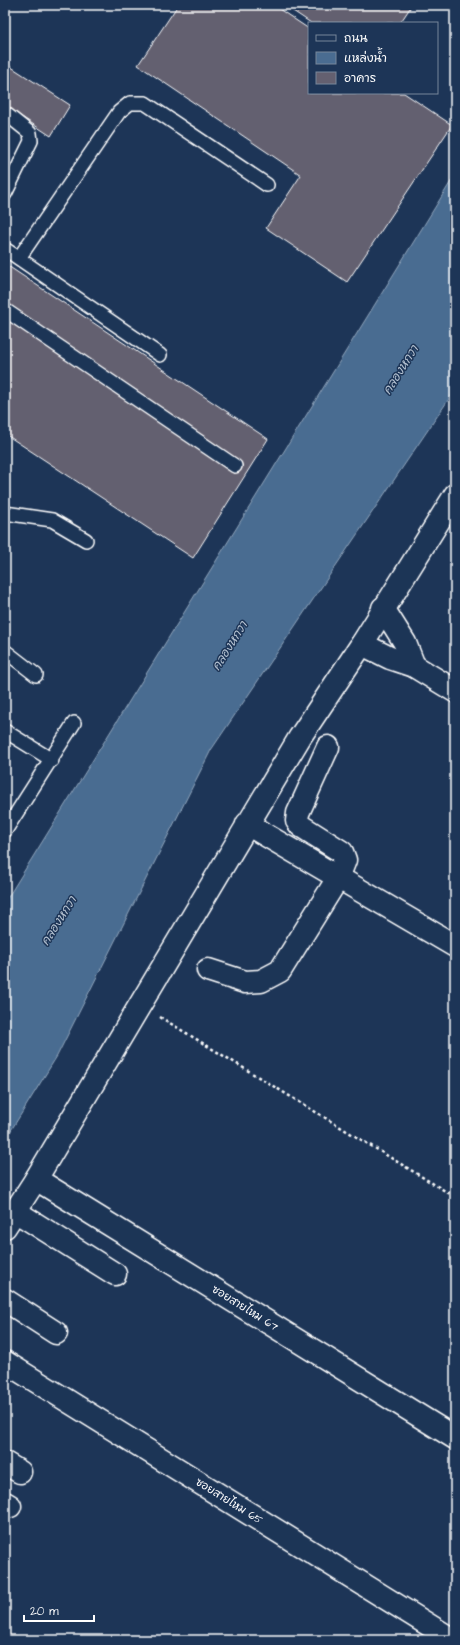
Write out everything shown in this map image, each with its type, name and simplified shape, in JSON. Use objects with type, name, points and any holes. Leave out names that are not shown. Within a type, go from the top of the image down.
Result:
[{"type":"street","points":[[116,1274],[10,1219],[36,1179],[300,737],[362,644],[383,608],[452,505]]},
{"type":"street","points":[[383,608],[405,643],[414,666]]},
{"type":"street","points":[[362,644],[390,658],[414,666],[455,691]]},
{"type":"street","points":[[208,970],[245,982],[261,981],[280,971],[338,878],[345,860],[342,852],[301,826],[297,821],[328,747]]},
{"type":"street","points":[[247,824],[455,946]]},
{"type":"street","name":"ซอยสายไหม 67","points":[[36,1179],[455,1438]]},
{"type":"street","points":[[5,1300],[56,1333]]},
{"type":"street","name":"ซอยสายไหม 65","points":[[5,1362],[453,1640]]},
{"type":"lane","points":[[19,258],[119,112],[130,103],[145,103],[267,185]]},
{"type":"lane","points":[[5,113],[30,133],[30,141],[5,194]]},
{"type":"lane","points":[[5,249],[160,355]]},
{"type":"lane","points":[[5,310],[235,466]]},
{"type":"lane","points":[[5,513],[52,520],[86,540]]},
{"type":"lane","points":[[5,651],[36,675]]},
{"type":"lane","points":[[5,831],[52,760],[74,723]]},
{"type":"lane","points":[[5,731],[52,760]]},
{"type":"path","points":[[140,1005],[455,1197]]},
{"type":"water","name":"คลองหกวา","points":[[455,175],[455,390],[211,750],[57,1056],[5,1140],[5,902]]},
{"type":"building","points":[[178,5],[273,5],[308,28],[308,94],[406,94],[452,125],[347,282],[266,228],[301,175],[138,65]]},
{"type":"building","points":[[284,5],[412,5],[401,22],[310,22]]},
{"type":"building","points":[[5,63],[70,105],[51,136],[5,106]]},
{"type":"building","points":[[5,264],[268,439],[193,558],[5,434]]}]
